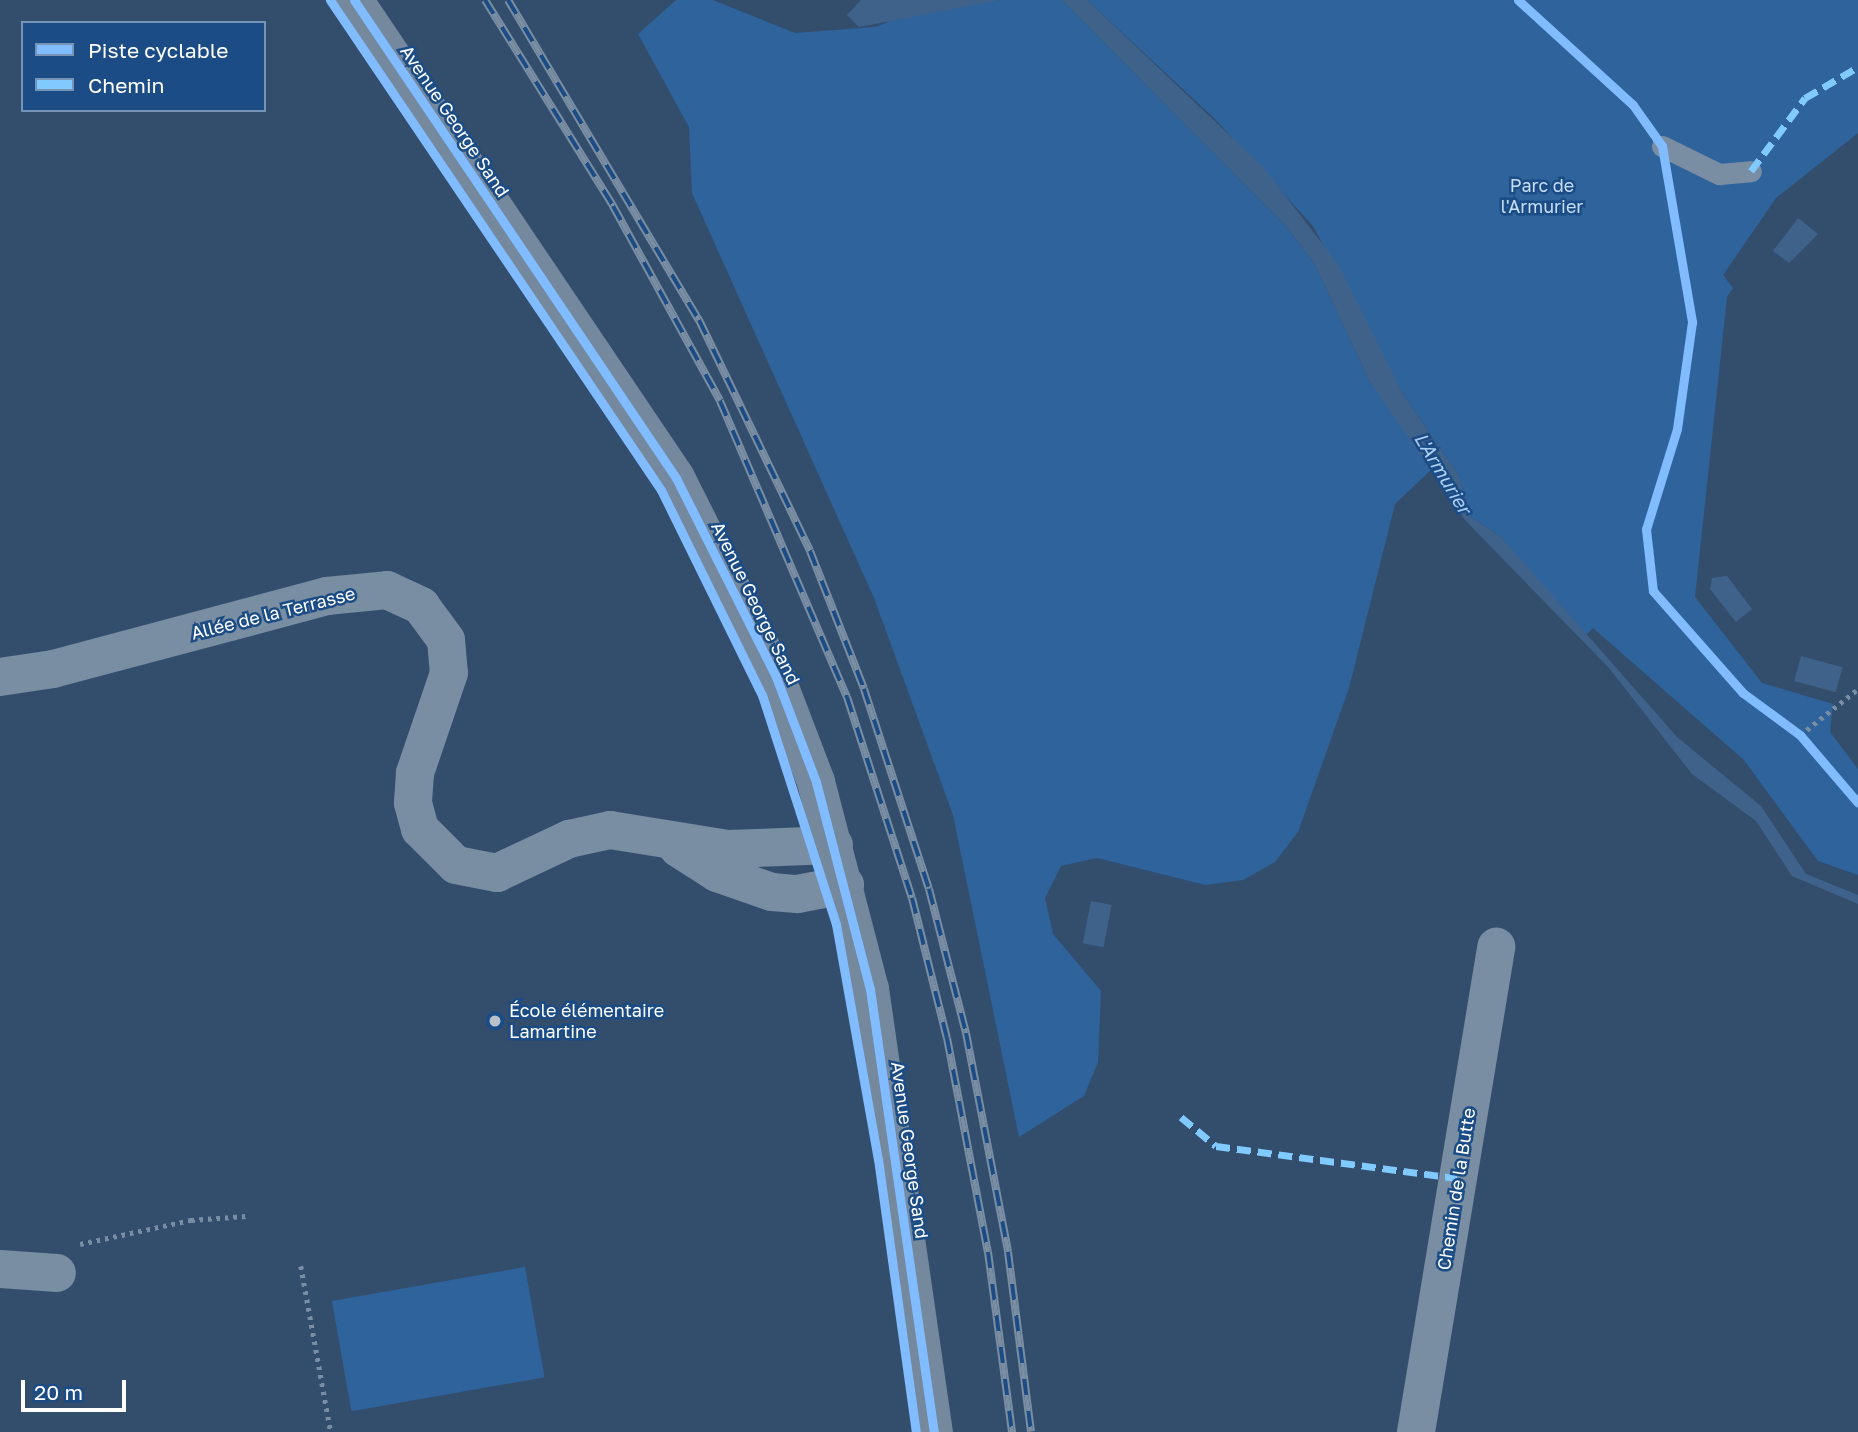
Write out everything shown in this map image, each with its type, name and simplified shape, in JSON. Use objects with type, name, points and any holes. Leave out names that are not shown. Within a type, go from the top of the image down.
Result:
[{"type":"street","name":"Avenue George Sand","points":[[354,0],[676,478],[776,677],[834,845],[870,989],[934,1432]]},
{"type":"street","name":"Allée de la Terrasse","points":[[0,677],[52,669],[327,596],[387,590],[421,606],[446,640],[450,673],[413,787],[420,829],[441,856],[469,870],[497,873],[584,834],[658,836],[754,850],[834,845]]},
{"type":"street","name":"Allée de la Terrasse","points":[[658,836],[749,886],[797,894],[845,885]]},
{"type":"street","name":"Chemin de la Butte","points":[[1416,1432],[1496,947]]},
{"type":"street","points":[[0,1269],[58,1273]]},
{"type":"lane","points":[[1662,146],[1719,174],[1751,171]]},
{"type":"path","points":[[1800,735],[1858,689]]},
{"type":"path","points":[[1791,728],[1808,744]]},
{"type":"path","points":[[58,1273],[83,1240],[246,1216]]},
{"type":"path","points":[[301,1266],[331,1432]]},
{"type":"green space","points":[[676,0],[713,0],[795,33],[875,27],[908,14],[1000,0],[1062,0],[1285,225],[1314,263],[1370,382],[1433,468],[1395,504],[1349,688],[1298,832],[1275,862],[1243,880],[1205,885],[1097,858],[1061,866],[1045,898],[1053,934],[1101,991],[1098,1062],[1084,1096],[1019,1137],[953,815],[874,598],[692,193],[689,127],[638,34]]},
{"type":"green space","name":"Parc de l'Armurier","points":[[1087,0],[1858,0],[1858,133],[1776,198],[1723,275],[1733,288],[1727,297],[1695,597],[1762,683],[1833,704],[1830,732],[1858,769],[1858,875],[1818,861],[1744,760],[1593,628],[1586,635],[1572,623],[1502,538],[1470,516],[1459,476],[1403,394],[1313,226],[1215,119]]},
{"type":"green space","points":[[525,1267],[544,1377],[351,1411],[332,1301]]},
{"type":"water","points":[[861,0],[1000,0],[859,27],[847,15]]},
{"type":"water","name":"L'Armurier","points":[[1062,0],[1087,0],[1263,167],[1338,264],[1403,394],[1459,476],[1470,516],[1502,538],[1677,737],[1761,806],[1806,874],[1858,895],[1858,904],[1792,876],[1756,821],[1692,774],[1609,668],[1465,520],[1370,382],[1314,263],[1285,225]]},
{"type":"water","points":[[1798,218],[1818,234],[1789,263],[1773,251]]},
{"type":"water","points":[[1727,576],[1752,609],[1736,622],[1710,589],[1712,578]]},
{"type":"water","points":[[1801,656],[1843,667],[1836,692],[1794,681]]},
{"type":"water","points":[[1091,901],[1112,905],[1103,947],[1083,943]]},
{"type":"railway","points":[[485,0],[613,206],[720,401],[847,697],[912,898],[947,1038],[988,1252],[1012,1432]]},
{"type":"railway","points":[[508,0],[699,320],[810,551],[864,689],[929,889],[966,1033],[1008,1252],[1031,1432]]},
{"type":"marked path","points":[[1751,171],[1805,98],[1858,67]]},
{"type":"marked path","points":[[1181,1117],[1216,1146],[1457,1178]]},
{"type":"cycle path","points":[[330,0],[661,490],[762,695],[836,924],[878,1159],[916,1432]]},
{"type":"cycle path","points":[[354,0],[676,478],[776,677],[816,782],[870,989],[934,1432]]},
{"type":"cycle path","points":[[1518,0],[1633,105],[1662,146],[1692,322],[1677,429],[1646,529],[1653,591],[1743,693],[1800,735],[1858,803]]},
{"type":"place","name":"École élémentaire Lamartine","points":[[495,1021]]}]
